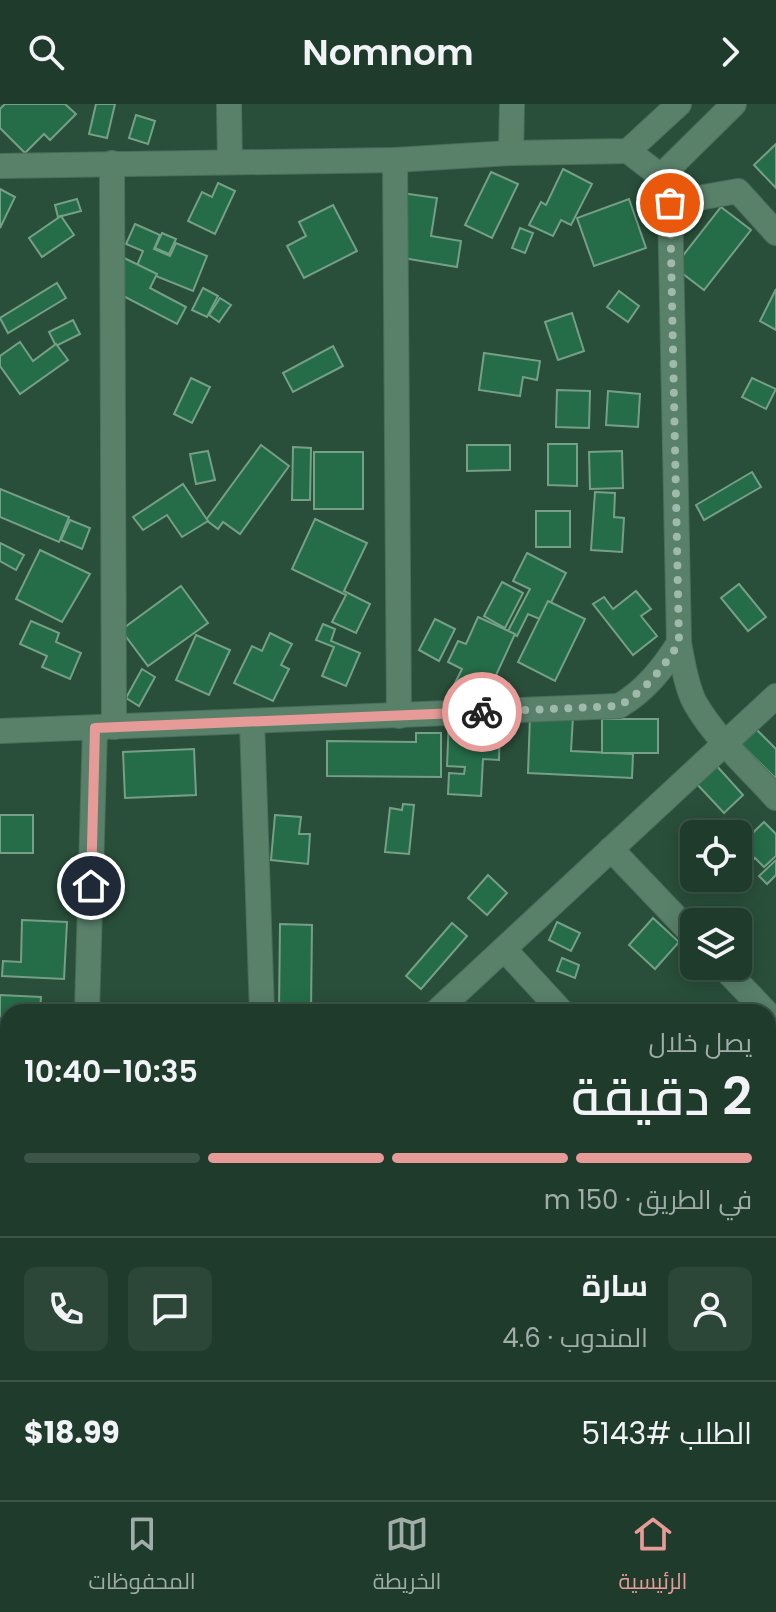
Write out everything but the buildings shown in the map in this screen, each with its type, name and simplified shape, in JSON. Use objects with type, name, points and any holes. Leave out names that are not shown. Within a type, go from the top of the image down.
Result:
[{"type":"street","points":[[229,104],[230,161]]},
{"type":"street","points":[[511,153],[512,104]]},
{"type":"street","points":[[628,151],[679,104]]},
{"type":"street","points":[[658,179],[734,104]]},
{"type":"street","points":[[0,166],[395,160],[511,153],[628,151],[654,171],[670,203],[679,643],[694,701],[726,743],[776,798]]},
{"type":"street","points":[[395,160],[399,716]]},
{"type":"street","points":[[87,1004],[104,727],[112,163]]},
{"type":"street","points":[[670,203],[738,191],[776,233]]},
{"type":"street","points":[[0,731],[619,706],[634,697],[664,666],[679,643]]},
{"type":"street","points":[[445,1004],[776,696]]},
{"type":"street","points":[[252,722],[262,1004]]},
{"type":"street","points":[[611,849],[680,921]]},
{"type":"street","points":[[504,949],[555,1004]]},
{"type":"street","points":[[735,980],[758,1004]]},
{"type":"way so far","points":[[482,712],[619,706],[634,697],[664,666],[679,643],[670,203]]},
{"type":"route","points":[[91,886],[95,728],[482,712]]}]
